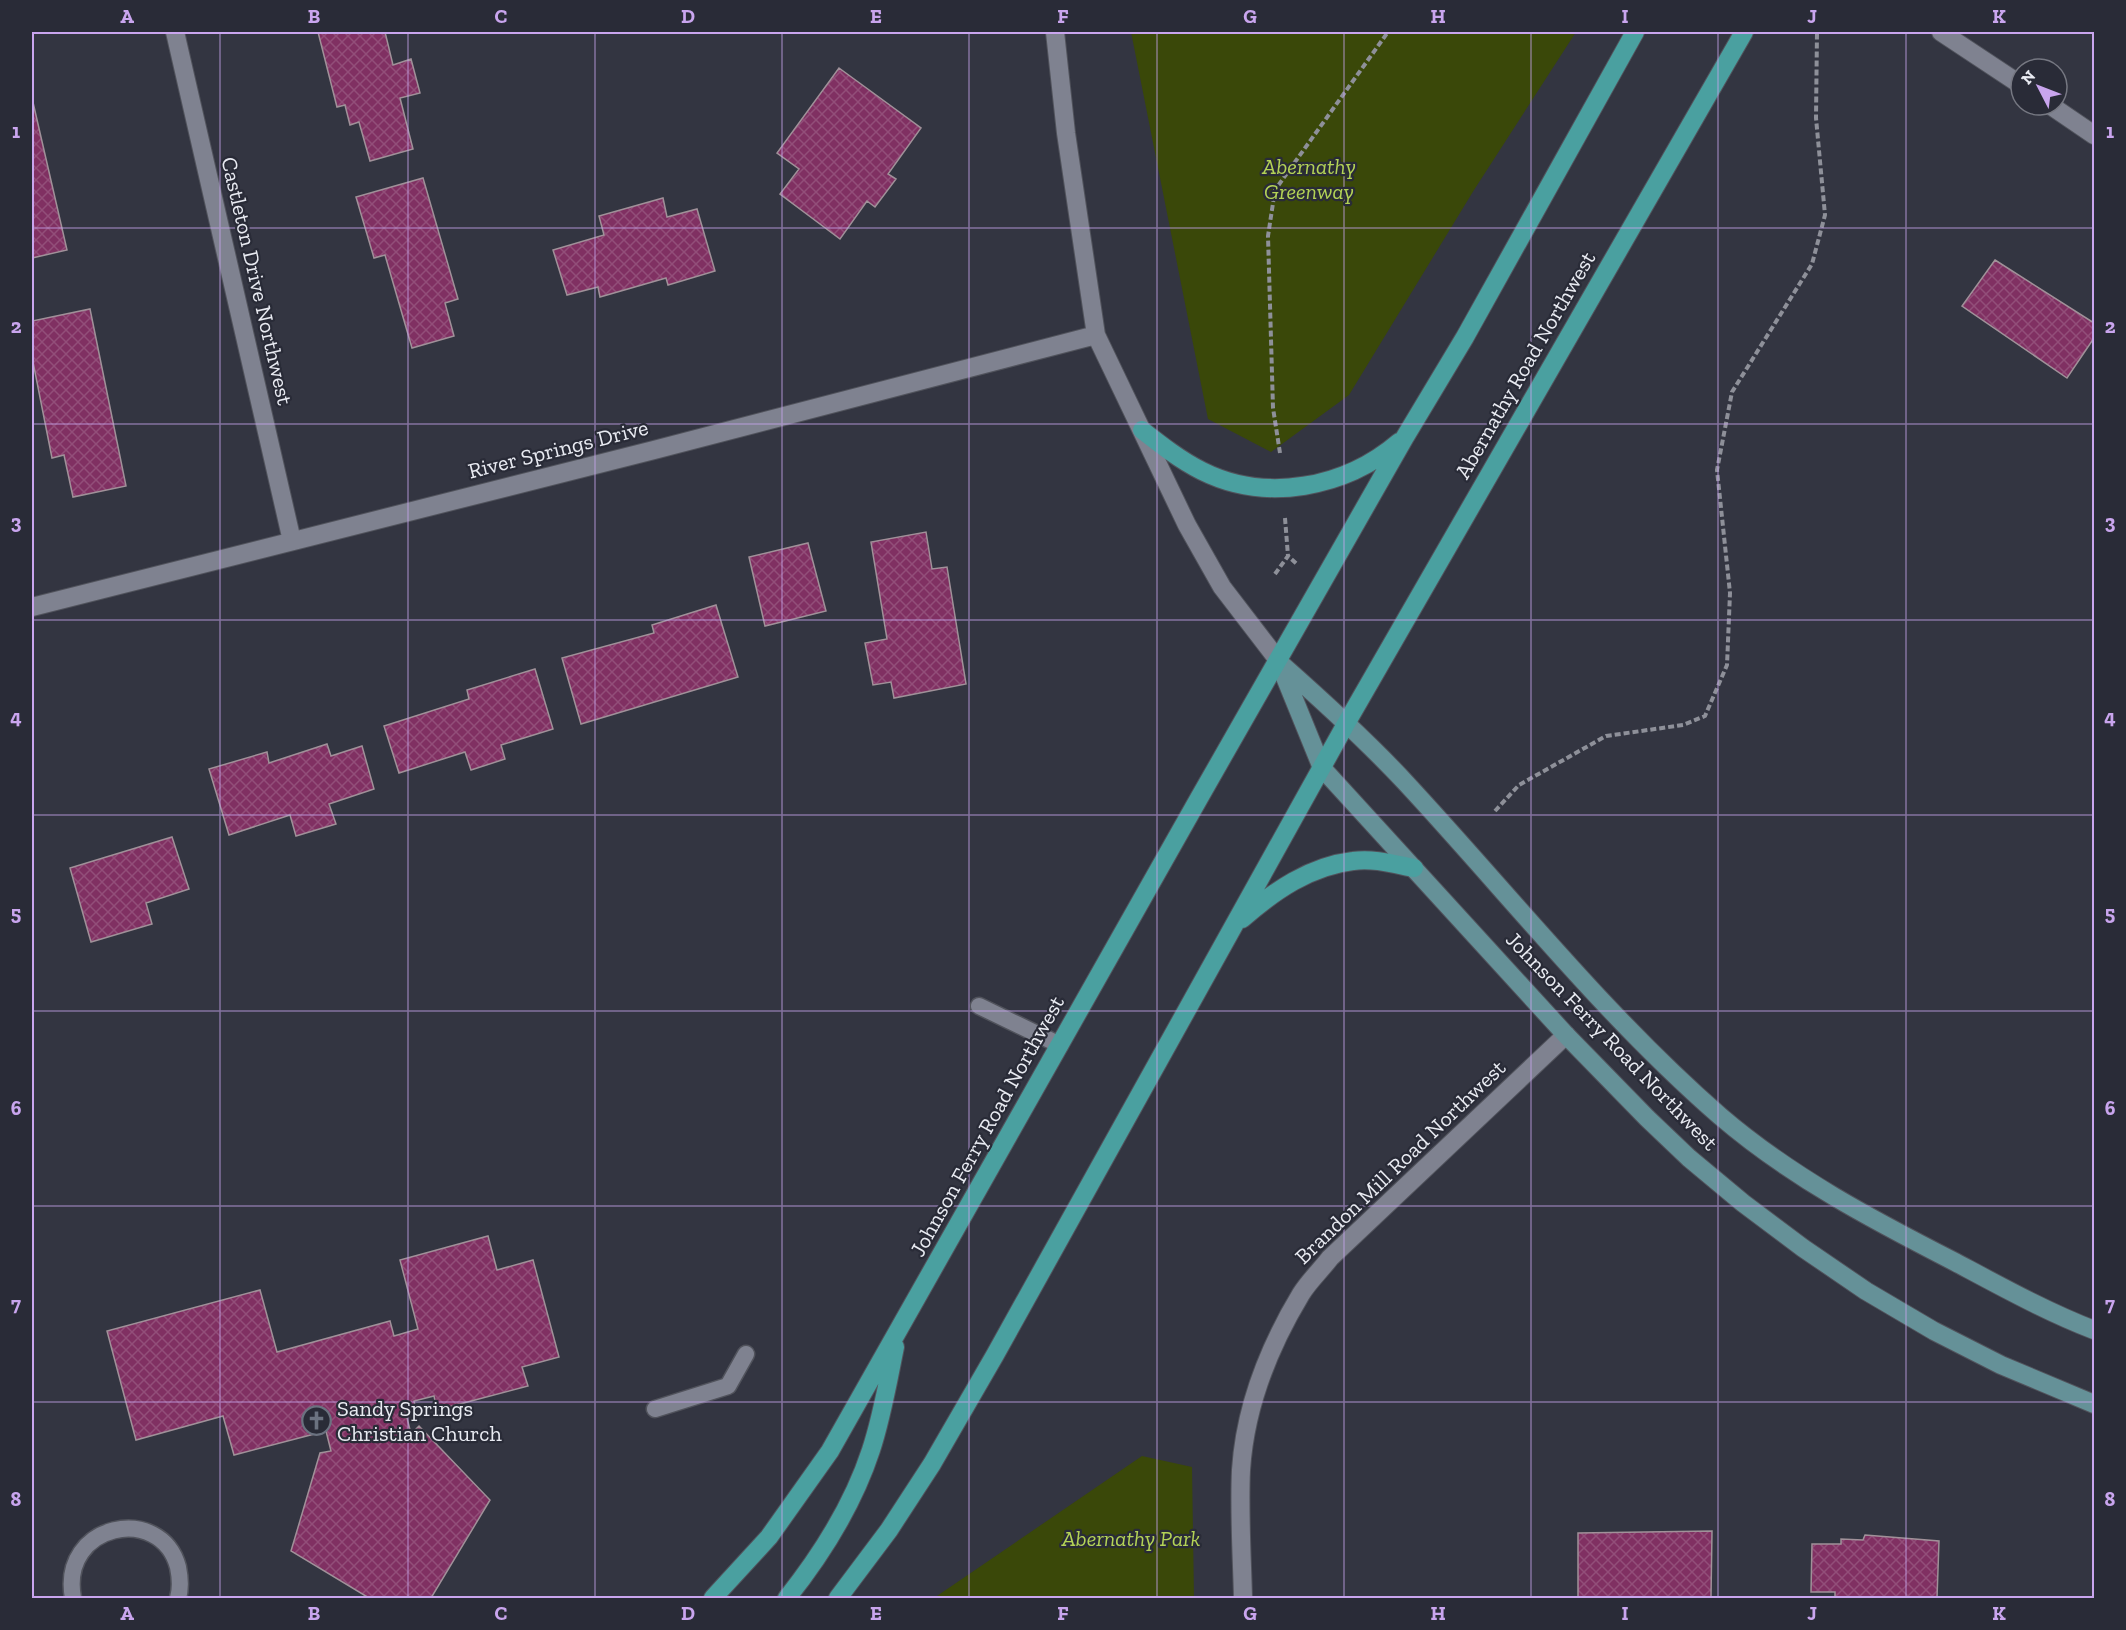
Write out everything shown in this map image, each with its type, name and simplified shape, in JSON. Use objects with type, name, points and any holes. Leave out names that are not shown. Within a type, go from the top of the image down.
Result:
[{"type":"main road","points":[[1278,660],[1405,437],[1465,337],[1635,32]]},
{"type":"main road","name":"Abernathy Road Northwest","points":[[1347,722],[1744,32]]},
{"type":"main road","points":[[1142,430],[1177,457],[1204,472],[1261,489],[1286,489],[1312,485],[1341,476],[1366,465],[1390,450],[1405,437]]},
{"type":"main road","name":"Johnson Ferry Road Northwest","points":[[713,1599],[769,1537],[830,1451],[1278,660]]},
{"type":"main road","points":[[838,1599],[889,1530],[932,1464],[1347,722]]},
{"type":"main road","points":[[1234,926],[1262,902],[1291,882],[1317,869],[1354,860],[1386,862],[1413,868]]},
{"type":"main road","points":[[787,1599],[833,1533],[871,1451],[899,1330]]},
{"type":"street","name":"Castleton Drive Northwest","points":[[175,32],[292,542]]},
{"type":"street","points":[[1055,32],[1066,133],[1096,335],[1188,525],[1222,587],[1278,660]]},
{"type":"street","points":[[1941,32],[2009,77]]},
{"type":"street","points":[[2068,117],[2094,135]]},
{"type":"street","name":"River Springs Drive","points":[[32,607],[1096,335]]},
{"type":"street","name":"Johnson Ferry Road Northwest","points":[[1278,660],[1347,722],[1404,780],[1606,1005],[1680,1080],[1763,1151],[1812,1184],[1900,1234],[1999,1285],[2094,1330]]},
{"type":"street","name":"Johnson Ferry Road Northwest","points":[[1278,660],[1322,768],[1566,1035],[1689,1158],[1743,1203],[1826,1265],[1866,1291],[1934,1331],[2001,1365],[2094,1404]]},
{"type":"street","name":"Brandon Mill Road Northwest","points":[[1243,1599],[1241,1470],[1245,1438],[1265,1364],[1302,1292],[1330,1258],[1566,1035]]},
{"type":"lane","points":[[979,1006],[1060,1045]]},
{"type":"lane","points":[[655,1409],[728,1386],[746,1354]]},
{"type":"lane","points":[[73,1599],[71,1580],[75,1563],[83,1548],[97,1536],[114,1530],[132,1528],[150,1533],[165,1544],[176,1559],[180,1577],[178,1599]]},
{"type":"path","points":[[1280,453],[1273,408],[1268,236],[1275,190],[1388,32]]},
{"type":"path","points":[[1495,811],[1520,785],[1606,736],[1683,725],[1705,716],[1727,664],[1730,593],[1717,470],[1732,392],[1812,264],[1825,215],[1816,118],[1817,32]]},
{"type":"path","points":[[1275,574],[1288,556],[1285,516]]},
{"type":"path","points":[[1288,556],[1300,567]]},
{"type":"green space","name":"Abernathy Greenway","points":[[1131,32],[1576,32],[1474,190],[1349,395],[1271,452],[1208,419]]},
{"type":"green space","name":"Abernathy Park","points":[[1142,1456],[1192,1467],[1194,1598],[934,1598]]},
{"type":"building","points":[[318,32],[385,32],[393,65],[411,59],[420,93],[400,98],[413,149],[370,161],[359,122],[350,125],[345,105],[337,107]]},
{"type":"building","points":[[839,68],[921,128],[888,174],[896,179],[875,207],[867,201],[840,239],[780,194],[799,169],[777,153]]},
{"type":"building","points":[[32,98],[67,250],[32,258]]},
{"type":"building","points":[[423,178],[458,299],[445,303],[454,336],[412,348],[385,255],[374,258],[356,197]]},
{"type":"building","points":[[663,198],[667,217],[697,209],[715,271],[668,285],[666,278],[600,297],[598,287],[567,295],[553,250],[604,235],[599,216]]},
{"type":"building","points":[[1995,260],[2094,323],[2094,338],[2067,378],[1962,306]]},
{"type":"building","points":[[90,309],[126,486],[73,497],[64,455],[52,458],[32,357],[32,321]]},
{"type":"building","points":[[926,532],[932,569],[947,567],[966,684],[894,698],[891,682],[873,685],[865,643],[887,639],[871,542]]},
{"type":"building","points":[[808,543],[826,611],[765,626],[749,557]]},
{"type":"building","points":[[716,605],[738,677],[581,724],[562,658],[654,633],[652,625]]},
{"type":"building","points":[[535,669],[553,729],[501,745],[505,759],[471,770],[465,752],[399,773],[384,726],[469,699],[467,690]]},
{"type":"building","points":[[327,744],[331,756],[362,746],[374,789],[329,804],[336,824],[296,836],[290,815],[229,835],[209,769],[267,752],[269,763]]},
{"type":"building","points":[[172,837],[189,889],[146,903],[152,924],[91,942],[70,868]]},
{"type":"building","name":"Sandy Springs Christian Church","points":[[488,1236],[497,1270],[533,1260],[559,1357],[522,1367],[528,1386],[437,1410],[434,1396],[414,1401],[416,1411],[406,1414],[411,1434],[419,1426],[490,1500],[431,1598],[369,1598],[291,1551],[320,1453],[331,1451],[326,1431],[234,1455],[223,1416],[136,1440],[107,1331],[260,1290],[277,1352],[390,1321],[394,1336],[418,1329],[400,1260]]},
{"type":"building","points":[[1712,1531],[1711,1597],[1578,1598],[1578,1533]]},
{"type":"building","points":[[1865,1535],[1939,1541],[1937,1598],[1835,1598],[1835,1592],[1811,1592],[1812,1544],[1841,1544],[1841,1539],[1863,1540]]},
{"type":"place","name":"Sandy Springs Christian Church","points":[[316,1421]]}]
